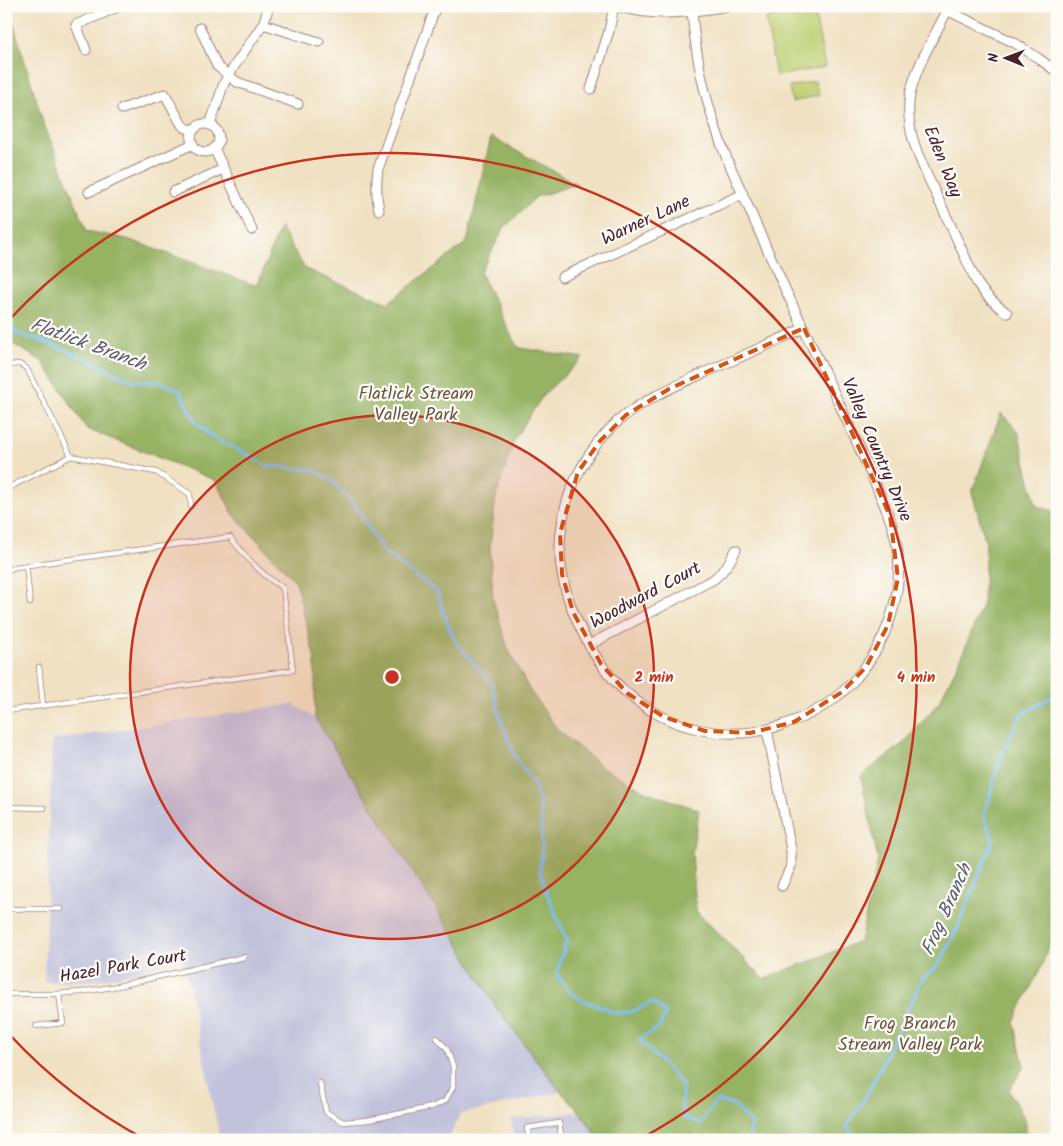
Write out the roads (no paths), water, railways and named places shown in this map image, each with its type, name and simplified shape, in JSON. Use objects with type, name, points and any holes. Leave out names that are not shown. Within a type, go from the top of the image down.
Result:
[{"type":"street","points":[[86,50],[76,24],[120,6]]},
{"type":"street","points":[[210,125],[224,83],[263,24],[269,6]]},
{"type":"street","points":[[379,210],[376,196],[378,168],[436,6]]},
{"type":"street","points":[[591,89],[615,6],[647,13],[692,12],[728,6]]},
{"type":"street","points":[[938,6],[1015,43],[1057,72]]},
{"type":"street","name":"Eden Way","points":[[947,11],[912,84],[909,107],[910,130],[917,153],[977,284],[985,296],[1007,312]]},
{"type":"street","name":"Valley Country Drive","points":[[692,12],[694,41],[700,75],[717,135],[890,516],[898,553],[897,590],[888,625],[879,647],[866,667],[851,684],[824,706],[804,717],[767,730],[736,733],[713,732],[689,727],[664,717],[627,693],[606,670],[589,645],[573,612],[562,574],[560,533],[567,501],[578,472],[600,441],[617,423],[646,401],[804,328]]},
{"type":"street","points":[[263,24],[319,42]]},
{"type":"street","points":[[200,28],[217,66],[236,82],[298,104]]},
{"type":"street","points":[[122,109],[166,94],[182,125],[194,130]]},
{"type":"street","points":[[201,125],[210,125],[214,127],[218,135],[217,144],[207,152],[198,150],[191,138],[194,130],[201,125]]},
{"type":"street","points":[[89,192],[193,144]]},
{"type":"street","points":[[214,148],[252,230]]},
{"type":"street","points":[[173,192],[223,168]]},
{"type":"street","name":"Warner Lane","points":[[562,277],[743,194]]},
{"type":"street","name":"Woodward Court","points":[[589,645],[714,579],[730,563],[736,550]]},
{"type":"street","points":[[767,730],[791,849],[791,866],[782,886]]},
{"type":"lane","points":[[6,368],[16,364],[22,365],[27,369],[71,456]]},
{"type":"lane","points":[[6,489],[71,456],[156,472],[190,494],[191,506]]},
{"type":"lane","points":[[6,571],[26,565],[230,537],[254,566],[283,588],[293,670],[6,711]]},
{"type":"lane","points":[[26,565],[30,603]]},
{"type":"lane","points":[[39,667],[43,706]]},
{"type":"lane","points":[[6,807],[44,808]]},
{"type":"lane","points":[[6,909],[61,909]]},
{"type":"lane","name":"Hazel Park Court","points":[[6,994],[81,992],[118,986],[244,957]]},
{"type":"lane","points":[[36,1026],[63,1023],[59,994]]},
{"type":"lane","points":[[320,1083],[326,1112],[343,1122],[368,1120],[432,1107],[444,1101],[453,1087],[453,1067],[447,1049],[437,1038]]},
{"type":"lane","points":[[529,1140],[527,1128],[559,1123],[562,1140]]},
{"type":"waterway","name":"Flatlick Branch","points":[[6,315],[17,334],[37,339],[76,354],[135,381],[161,382],[180,391],[199,425],[215,439],[267,466],[314,470],[332,481],[352,501],[383,551],[437,592],[456,643],[492,684],[502,724],[516,759],[536,787],[541,812],[542,852],[540,870],[546,891],[567,941],[557,975],[571,993],[614,1013],[632,1012],[652,1002],[666,1013],[659,1028],[639,1039],[682,1084],[684,1118],[701,1123],[716,1101],[734,1105],[752,1124],[748,1140]]},
{"type":"waterway","name":"Frog Branch","points":[[855,1140],[847,1126],[866,1097],[922,979],[938,966],[944,955],[958,927],[993,840],[984,816],[1001,756],[1021,715],[1057,694]]},
{"type":"park label","name":"Flatlick Stream Valley Park","points":[[416,404]]},
{"type":"park label","name":"Frog Branch Stream Valley Park","points":[[910,1034]]}]
